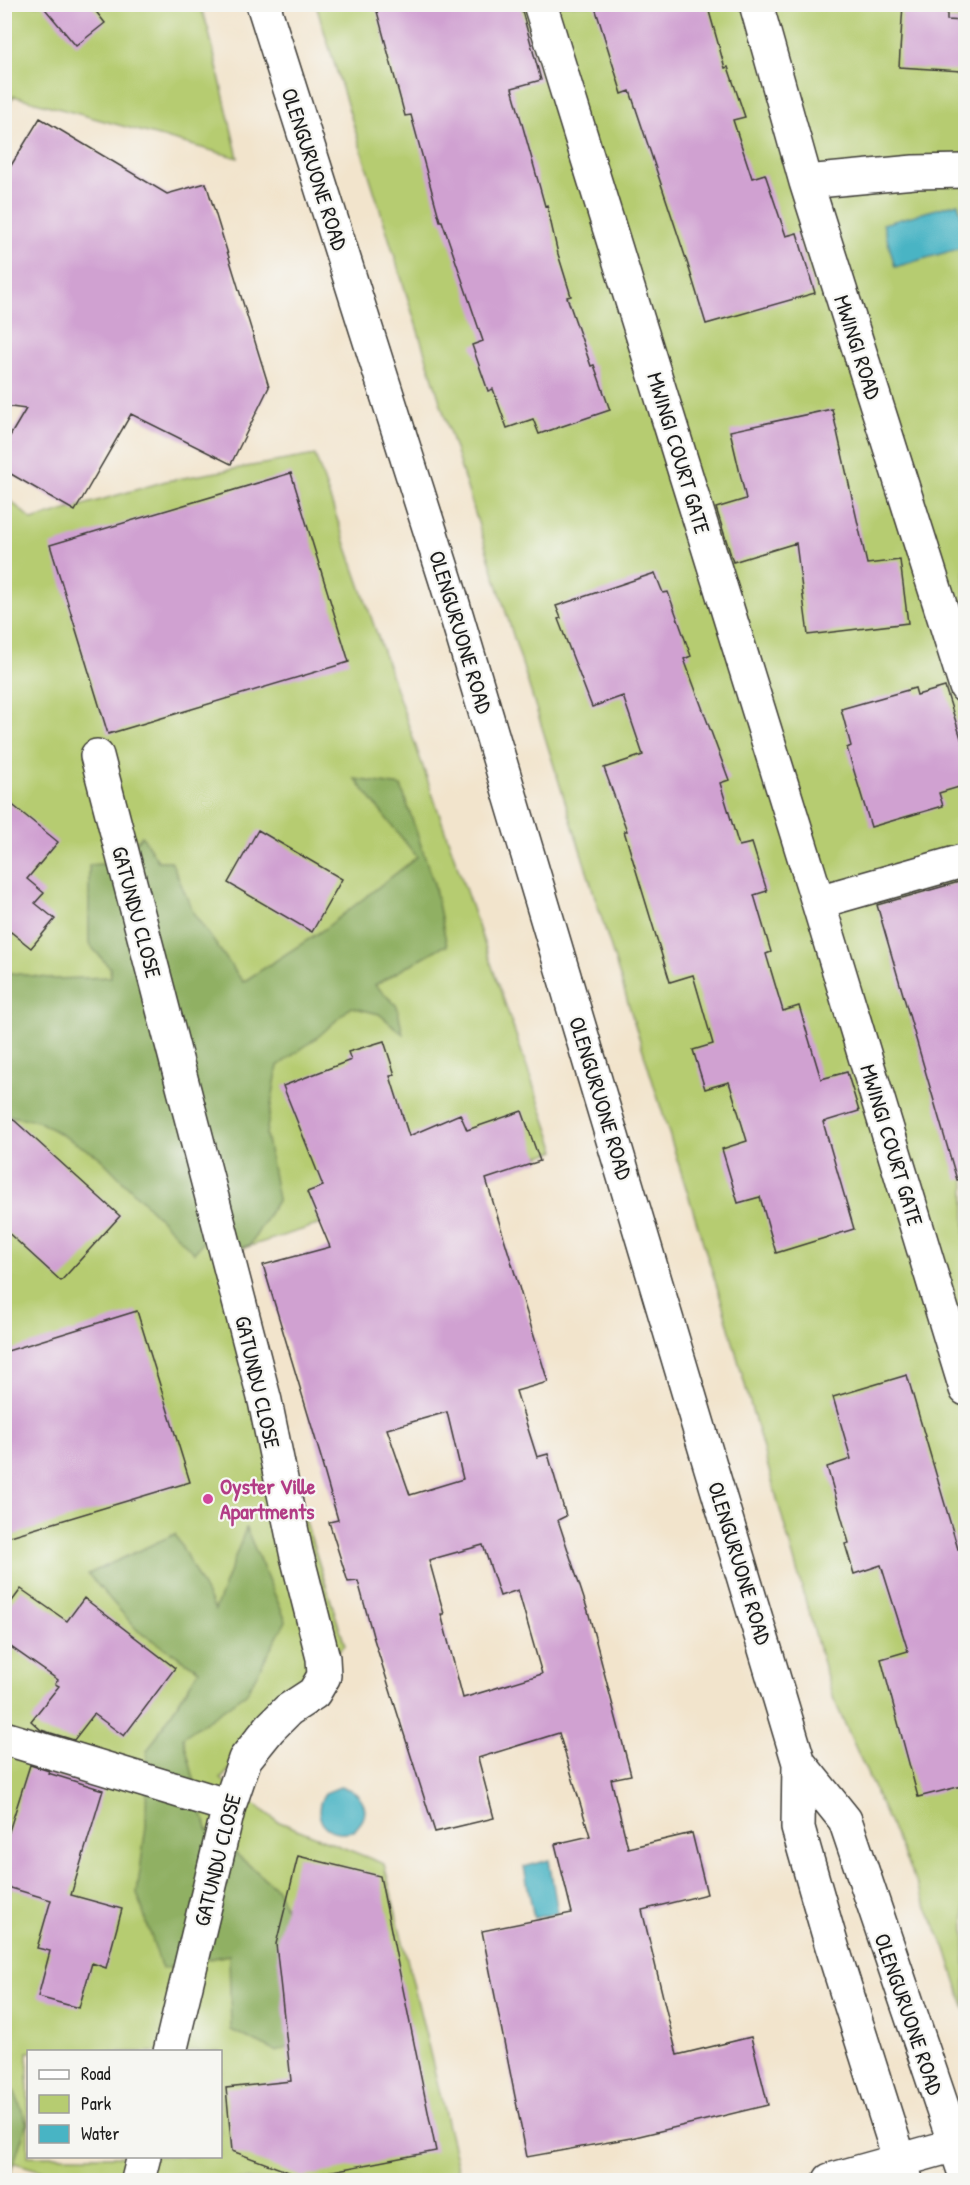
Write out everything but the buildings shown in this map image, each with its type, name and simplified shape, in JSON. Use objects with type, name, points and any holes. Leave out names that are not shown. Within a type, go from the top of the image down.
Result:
[{"type":"street","name":"OLENGURUONE ROAD","points":[[263,4],[447,584],[799,1763],[845,1820],[960,2144],[966,2177]]},
{"type":"street","name":"MWINGI COURT GATE","points":[[540,4],[966,1389]]},
{"type":"street","name":"MWINGI ROAD","points":[[756,4],[806,182],[966,687]]},
{"type":"street","points":[[806,182],[914,171],[966,171]]},
{"type":"street","name":"GATUNDU CLOSE","points":[[97,756],[265,1401],[296,1552],[323,1658],[324,1676],[314,1693],[288,1710],[245,1759],[229,1806],[170,2050]]},
{"type":"street","points":[[818,902],[966,860]]},
{"type":"street","points":[[4,1738],[229,1806]]},
{"type":"street","points":[[799,1763],[798,1828],[831,1942],[903,2171]]},
{"type":"street","points":[[830,2181],[903,2171],[960,2144]]},
{"type":"street","points":[[138,2181],[144,2158]]},
{"type":"green space","points":[[5,5],[200,5],[208,28],[238,158],[14,96],[5,109]]},
{"type":"green space","points":[[316,5],[965,5],[965,2010],[947,1952],[832,1695],[722,1303]]},
{"type":"green space","points":[[315,455],[556,1151],[221,1255],[345,1645],[221,1779],[277,1821],[384,1864],[461,2180],[71,2180],[5,2160],[4,495],[32,520],[166,481]]},
{"type":"green space","points":[[355,779],[401,786],[434,884],[447,946],[441,947],[375,985],[397,1006],[403,1034],[379,1014],[351,1007],[319,1036],[278,1066],[266,1134],[278,1199],[250,1245],[221,1254],[205,1240],[194,1253],[98,1156],[38,1121],[5,1115],[5,972],[55,979],[111,977],[110,968],[89,944],[89,865],[115,863],[142,836],[158,861],[171,861],[194,914],[243,982],[323,930],[417,857]]},
{"type":"green space","points":[[246,1528],[286,1621],[246,1694],[183,1737],[207,1829],[277,1889],[304,1952],[363,2018],[277,2052],[231,2030],[229,1955],[162,1969],[137,1893],[146,1826],[147,1751],[199,1670],[138,1631],[88,1574],[175,1534],[215,1610]]},
{"type":"green space","points":[[4,2065],[27,2123],[8,2180],[4,2180]]},
{"type":"water","points":[[958,203],[965,229],[965,247],[895,267],[883,224]]},
{"type":"water","points":[[340,1787],[355,1793],[364,1807],[363,1819],[354,1831],[332,1830],[322,1823],[320,1817],[320,1805],[325,1793]]},
{"type":"water","points":[[549,1860],[558,1913],[534,1918],[524,1867]]},
{"type":"place","name":"Oyster Ville Apartments","points":[[208,1499]]}]
